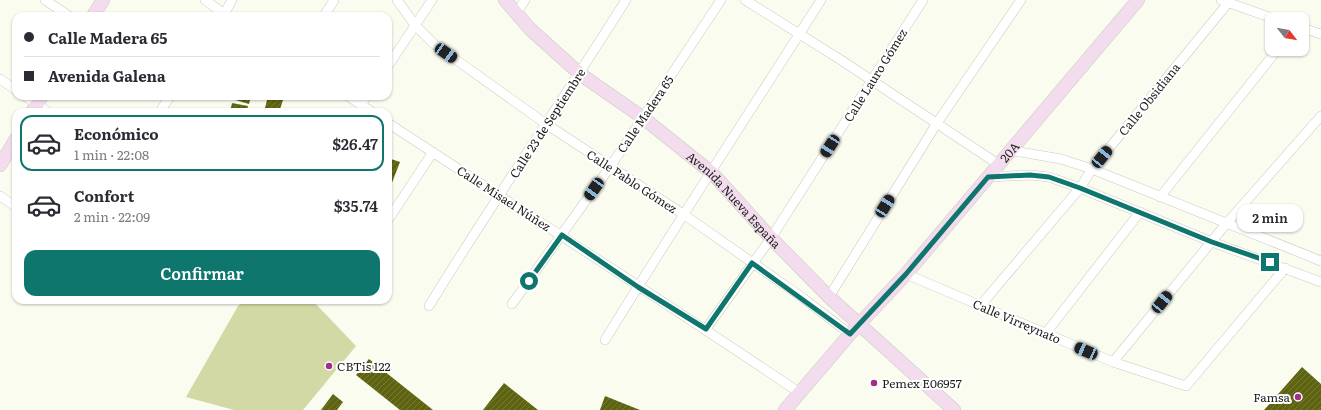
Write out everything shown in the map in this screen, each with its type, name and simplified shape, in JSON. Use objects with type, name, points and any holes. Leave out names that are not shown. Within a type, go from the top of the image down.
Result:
[{"type":"main road","points":[[96,12],[103,0]]},
{"type":"main road","name":"Avenida Nueva España","points":[[505,0],[516,14],[580,74],[642,117],[712,173],[771,238],[829,298],[855,330],[954,410]]},
{"type":"main road","name":"20A","points":[[784,410],[906,274],[1009,150],[1138,0]]},
{"type":"main road","points":[[0,165],[12,146]]},
{"type":"street","points":[[45,0],[63,12]]},
{"type":"street","points":[[205,0],[220,12]]},
{"type":"street","points":[[226,12],[232,0]]},
{"type":"street","points":[[326,12],[334,0]]},
{"type":"street","name":"Calle Pablo Gómez","points":[[397,0],[415,25],[434,44],[546,124],[683,214],[752,263],[855,330]]},
{"type":"street","points":[[392,60],[432,0]]},
{"type":"street","points":[[516,14],[525,0]]},
{"type":"street","name":"Calle 23 de Septiembre","points":[[429,306],[500,194],[580,74],[626,0]]},
{"type":"street","name":"Calle Madera 65","points":[[512,304],[610,167],[720,0]]},
{"type":"street","points":[[745,0],[937,123],[998,164]]},
{"type":"street","points":[[605,340],[683,214],[712,173],[821,0]]},
{"type":"street","name":"Calle Lauro Gómez","points":[[706,329],[771,238],[923,0]]},
{"type":"street","points":[[829,298],[937,123],[1021,0]]},
{"type":"street","points":[[1224,2],[1265,15]]},
{"type":"street","name":"Calle Obsidiana","points":[[980,306],[1080,188],[1092,169],[1224,2]]},
{"type":"street","points":[[1309,30],[1321,34]]},
{"type":"street","points":[[1160,197],[1272,56]]},
{"type":"street","points":[[0,79],[12,87]]},
{"type":"street","points":[[354,100],[366,108]]},
{"type":"street","points":[[361,105],[365,100]]},
{"type":"street","points":[[1113,362],[1226,224],[1321,116]]},
{"type":"street","name":"Calle Misael Núñez","points":[[392,125],[432,152],[500,194],[638,287],[706,329],[800,393]]},
{"type":"street","points":[[1009,150],[1061,159],[1092,169],[1321,261]]},
{"type":"street","points":[[392,214],[432,152]]},
{"type":"street","points":[[988,177],[1030,175],[1049,177],[1080,188],[1212,242],[1321,282]]},
{"type":"street","points":[[0,196],[12,204]]},
{"type":"street","points":[[1046,333],[1140,212]]},
{"type":"street","name":"Calle Virreynato","points":[[906,274],[1113,362],[1186,386],[1285,268]]},
{"type":"green space","points":[[240,304],[316,304],[356,346],[303,410],[234,410],[186,397]]},
{"type":"building","points":[[235,100],[250,100],[249,104]]},
{"type":"building","points":[[267,100],[283,100],[280,108],[265,108]]},
{"type":"building","points":[[232,103],[248,106],[248,108],[231,108]]},
{"type":"building","points":[[392,159],[400,162],[392,183]]},
{"type":"building","points":[[369,359],[433,410],[400,410],[356,375]]},
{"type":"building","name":"Famsa","points":[[1302,367],[1321,384],[1321,410],[1264,410]]},
{"type":"building","points":[[504,383],[538,410],[483,410]]},
{"type":"building","points":[[333,394],[343,402],[337,410],[321,410]]},
{"type":"building","points":[[605,396],[640,410],[600,410]]},
{"type":"place","name":"CBTis 122","points":[[329,366]]},
{"type":"place","name":"Pemex E06957","points":[[874,383]]},
{"type":"place","name":"Famsa","points":[[1298,397]]},
{"type":"route","points":[[529,281],[562,235],[638,287],[706,329],[752,263],[803,298],[850,334],[906,274],[988,177],[1030,175],[1049,177],[1080,188],[1212,242],[1270,262]]}]
